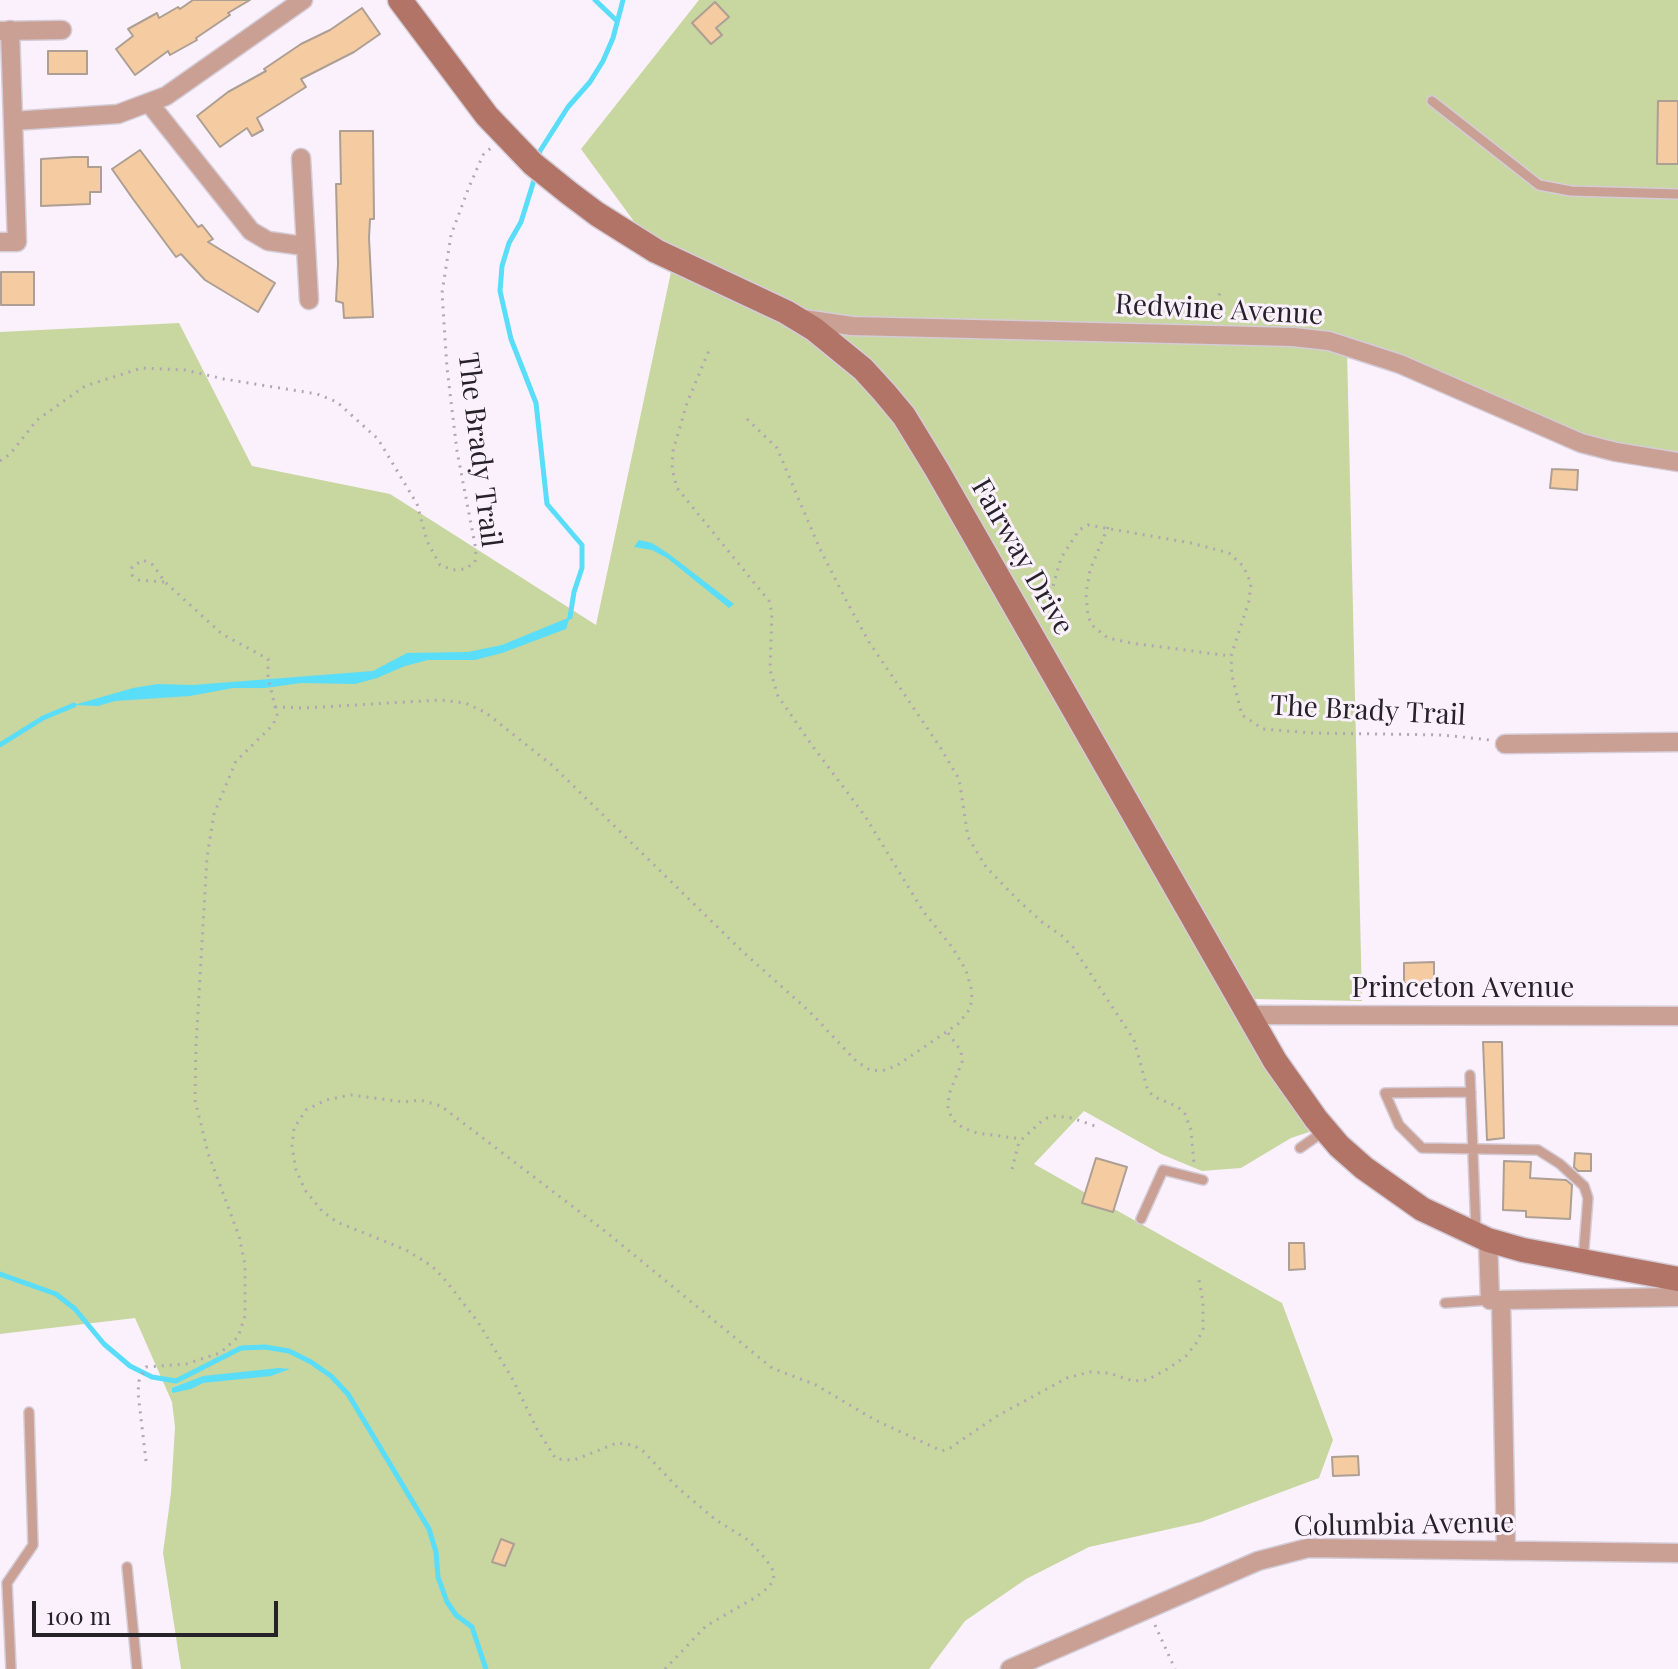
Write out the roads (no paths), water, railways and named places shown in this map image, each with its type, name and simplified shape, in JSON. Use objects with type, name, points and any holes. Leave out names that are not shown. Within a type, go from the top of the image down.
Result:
[{"type":"street","points":[[13,121],[118,114],[166,96],[303,0]]},
{"type":"street","name":"Fairway Drive","points":[[400,0],[462,85],[504,135],[569,193],[626,234],[690,268],[786,312],[841,349],[904,416],[1248,1015],[1296,1092],[1326,1130],[1364,1168],[1394,1190],[1422,1209],[1482,1237],[1678,1279]]},
{"type":"street","points":[[9,242],[13,121],[5,30],[62,30]]},
{"type":"street","points":[[149,103],[251,231],[268,241],[304,246]]},
{"type":"street","points":[[301,158],[309,300]]},
{"type":"street","name":"Redwine Avenue","points":[[786,312],[809,321],[852,326],[1212,334],[1329,341],[1365,351],[1581,443],[1678,462]]},
{"type":"street","points":[[1505,744],[1678,742]]},
{"type":"street","name":"Princeton Avenue","points":[[1248,1015],[1678,1016]]},
{"type":"street","points":[[1482,1237],[1496,1300],[1506,1551]]},
{"type":"street","points":[[1496,1300],[1526,1307],[1678,1297]]},
{"type":"street","name":"Columbia Avenue","points":[[1010,1669],[1258,1561],[1308,1548],[1678,1553]]},
{"type":"lane","points":[[1432,101],[1539,185],[1571,191],[1678,194]]},
{"type":"lane","points":[[1470,1075],[1473,1150],[1482,1237]]},
{"type":"lane","points":[[1471,1092],[1385,1093],[1399,1125],[1422,1148],[1538,1150],[1560,1164],[1584,1186],[1588,1198],[1583,1261]]},
{"type":"lane","points":[[1300,1148],[1326,1130]]},
{"type":"lane","points":[[1141,1219],[1163,1170],[1199,1180]]},
{"type":"lane","points":[[1445,1303],[1496,1300]]},
{"type":"lane","points":[[11,1669],[7,1583],[33,1545],[29,1412]]},
{"type":"lane","points":[[127,1567],[137,1669]]},
{"type":"water","points":[[639,540],[652,543],[669,554],[734,604],[729,608],[667,558],[652,550],[634,547]]},
{"type":"water","points":[[570,617],[566,629],[502,653],[475,660],[428,660],[355,684],[301,683],[233,688],[190,696],[115,701],[98,706],[74,705],[158,684],[193,685],[373,671],[407,653],[468,652],[502,645]]},
{"type":"water","points":[[290,1369],[271,1376],[203,1383],[172,1393],[172,1388],[203,1376]]},
{"type":"waterway","points":[[595,0],[617,21]]},
{"type":"waterway","points":[[538,159],[568,107],[603,61],[623,0]]},
{"type":"waterway","points":[[535,177],[521,222],[509,243],[502,266],[500,291],[511,339],[536,403],[547,504],[582,545],[582,568],[570,617]]},
{"type":"waterway","points":[[0,745],[43,718],[74,705]]},
{"type":"waterway","points":[[0,1274],[56,1294],[75,1309],[104,1344],[130,1366],[152,1377],[176,1381],[241,1348],[265,1347],[289,1351],[331,1376],[348,1394],[429,1529],[436,1552],[438,1577],[447,1602],[456,1615],[472,1627],[486,1669]]}]
